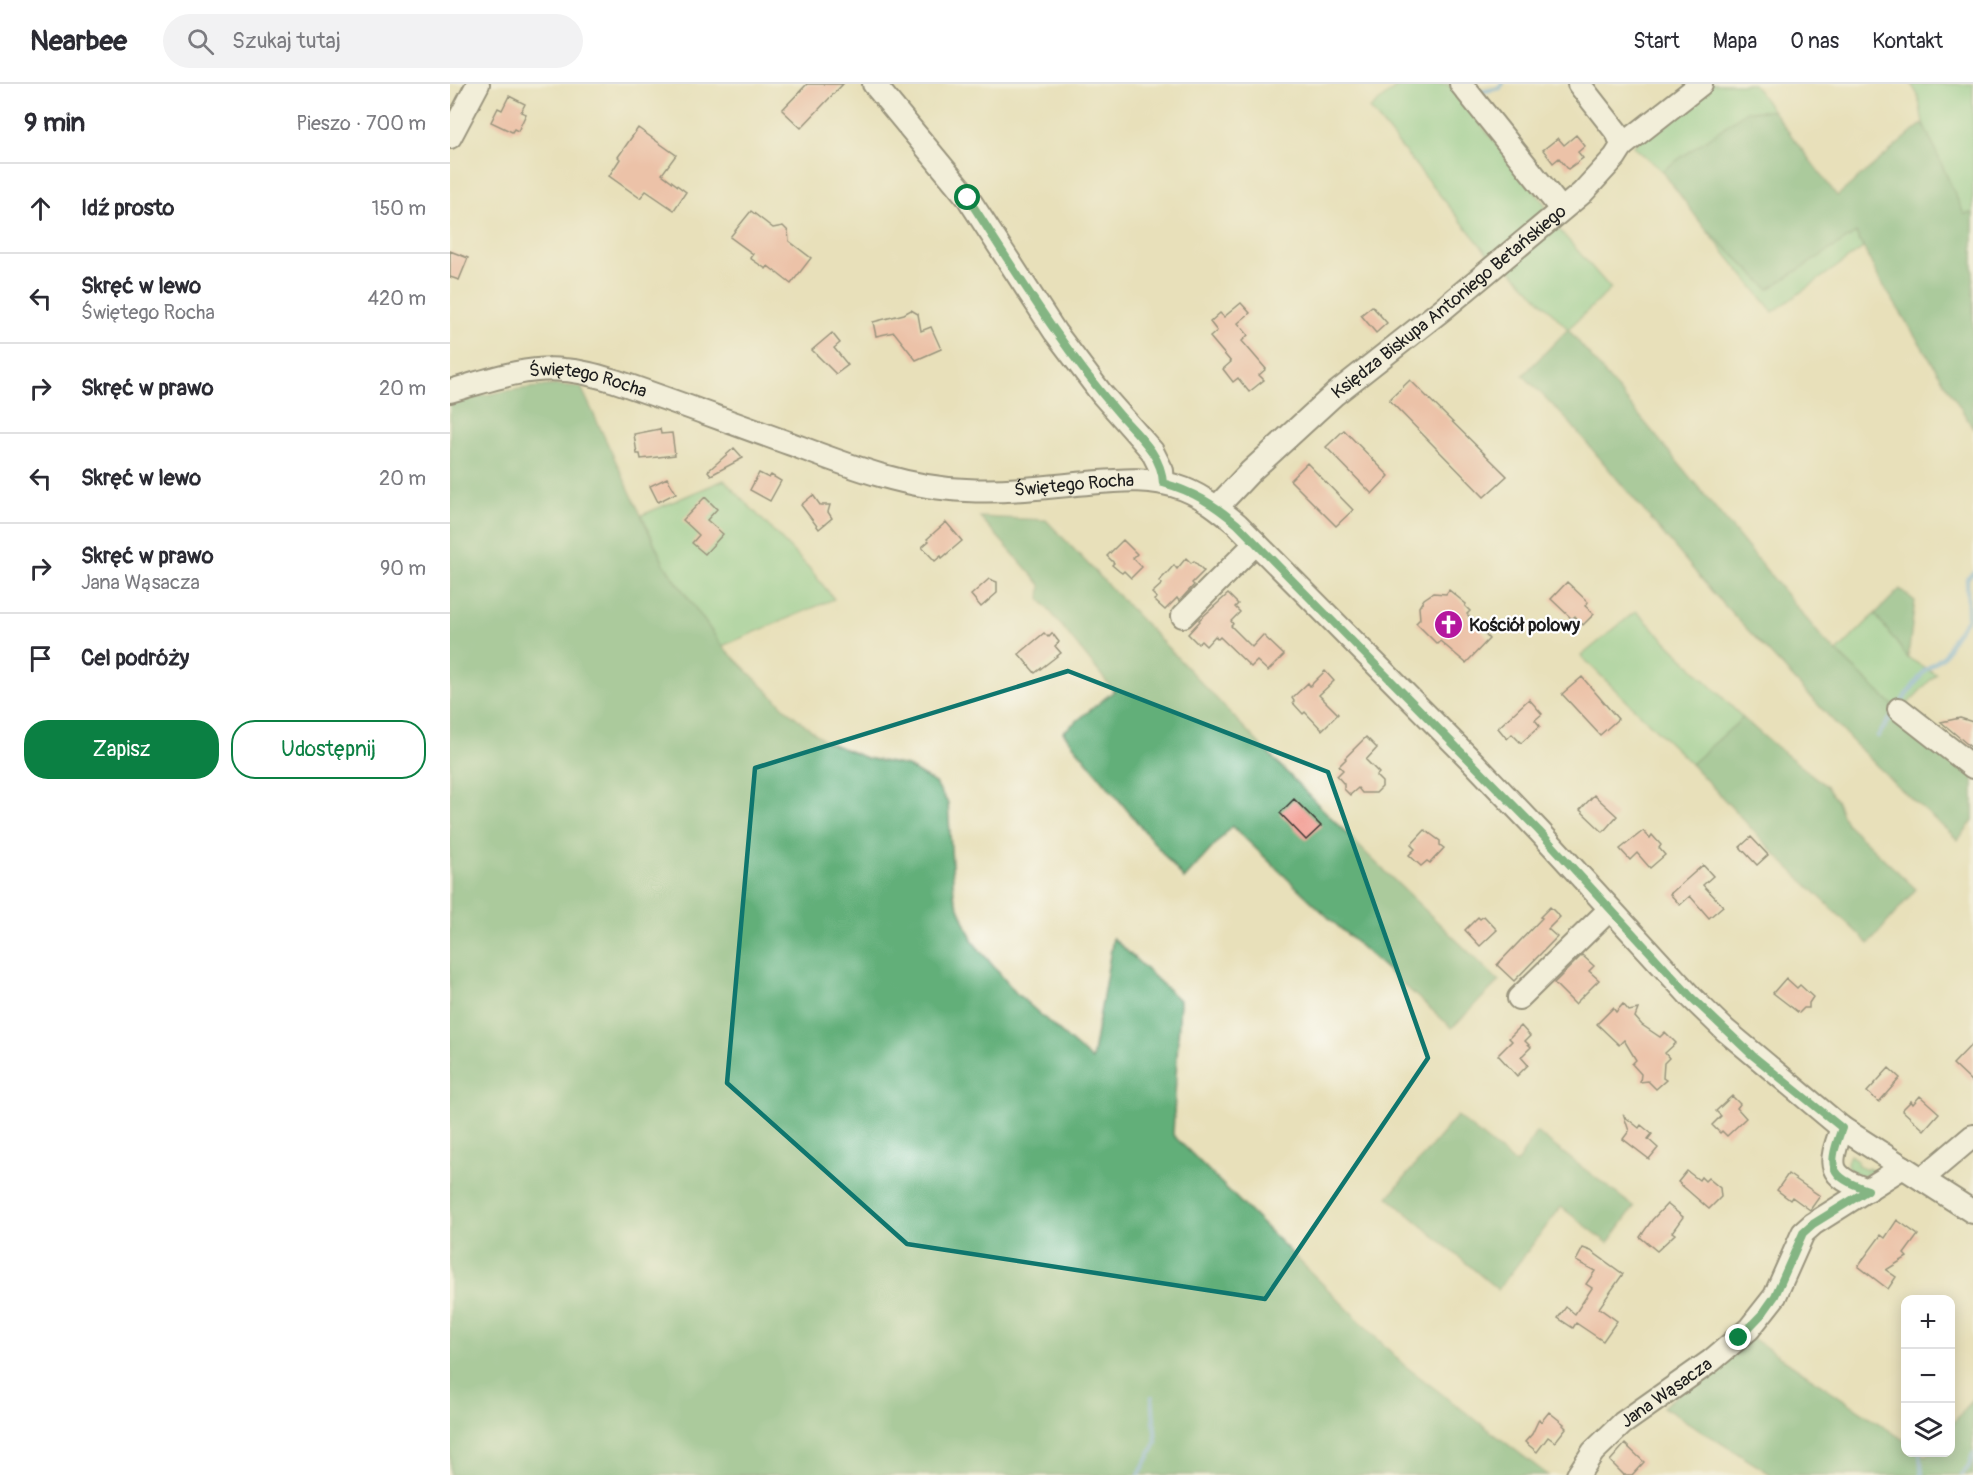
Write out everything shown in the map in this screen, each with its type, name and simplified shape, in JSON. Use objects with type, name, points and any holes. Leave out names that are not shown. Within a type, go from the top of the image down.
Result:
[{"type":"street","points":[[450,137],[478,84]]},
{"type":"street","points":[[874,84],[968,198],[1055,332],[1101,393],[1152,452],[1162,471],[1163,483]]},
{"type":"street","points":[[1461,84],[1561,209]]},
{"type":"street","points":[[1579,84],[1618,134],[1622,146]]},
{"type":"street","name":"Księdza Biskupa Antoniego Betańskiego","points":[[1217,507],[1251,471],[1335,394],[1443,309],[1600,174],[1622,146],[1701,84]]},
{"type":"street","name":"Świętego Rocha","points":[[450,391],[517,373],[564,369],[615,381],[868,472],[924,485],[966,490],[992,490],[1127,480],[1163,483],[1200,496],[1217,507],[1256,543],[1475,764],[1691,997],[1725,1030],[1842,1128],[1973,1212]]},
{"type":"street","points":[[1234,489],[1240,492],[1254,485],[1347,396],[1368,379]]},
{"type":"street","points":[[1182,616],[1256,543]]},
{"type":"street","points":[[1899,708],[1973,767]]},
{"type":"street","points":[[1519,998],[1610,909]]},
{"type":"street","points":[[1842,1128],[1833,1152],[1836,1173],[1849,1183],[1868,1190]]},
{"type":"street","name":"Jana Wąsacza","points":[[1578,1475],[1593,1452],[1623,1423],[1711,1360],[1749,1329],[1775,1296],[1803,1233],[1813,1224],[1868,1190],[1912,1173],[1973,1136]]},
{"type":"highlighted area","points":[[1068,671],[1328,772],[1428,1058],[1265,1299],[907,1244],[727,1083],[755,768]]},
{"type":"green space","points":[[1400,84],[1448,84],[1545,204],[1545,215],[1491,258],[1370,109]]},
{"type":"green space","points":[[1709,84],[1753,84],[1773,111],[1747,111],[1662,171],[1633,146]]},
{"type":"green space","points":[[1911,84],[1973,84],[1973,213],[1964,214],[1923,123],[1918,95]]},
{"type":"green space","points":[[1747,111],[1773,111],[1837,196],[1923,123],[1964,214],[1973,213],[1973,428],[1878,277],[1856,233],[1769,289],[1703,226],[1662,171]]},
{"type":"green space","points":[[1703,226],[1769,289],[1855,232],[1863,248],[1773,312]]},
{"type":"green space","points":[[1557,227],[1611,289],[1568,329],[1508,267]]},
{"type":"green space","points":[[1568,329],[1824,640],[1900,712],[1973,775],[1973,821],[1958,840],[1896,785],[1853,742],[1713,593],[1570,423],[1523,375]]},
{"type":"green space","points":[[557,385],[581,387],[664,564],[722,646],[787,710],[825,741],[866,758],[907,766],[935,783],[948,803],[954,895],[973,942],[1016,993],[1092,1060],[1113,938],[1180,1001],[1173,1135],[1404,1365],[1548,1475],[450,1475],[450,404],[503,392]]},
{"type":"green space","points":[[724,480],[810,569],[834,599],[722,646],[664,564],[642,515]]},
{"type":"green space","points":[[980,517],[1046,520],[1295,781],[1499,981],[1452,1028],[1331,920],[1232,826],[1184,879],[1063,732],[1114,691],[1040,599],[1041,585]]},
{"type":"green space","points":[[1900,589],[1915,601],[1908,658],[1875,614]]},
{"type":"green space","points":[[1636,611],[1743,718],[1691,764],[1581,656]]},
{"type":"green space","points":[[1875,614],[1908,658],[1936,674],[1900,712],[1837,652]]},
{"type":"green space","points":[[1743,718],[1825,785],[1836,800],[1846,823],[1916,889],[1869,944],[1779,858],[1691,764]]},
{"type":"green space","points":[[1457,1116],[1516,1164],[1536,1132],[1634,1207],[1608,1243],[1561,1207],[1498,1290],[1388,1197]]},
{"type":"green space","points":[[1850,1155],[1866,1170],[1868,1168],[1874,1171],[1861,1177],[1848,1169],[1847,1162]]},
{"type":"green space","points":[[1748,1335],[1901,1438],[1901,1457],[1955,1457],[1955,1421],[1973,1398],[1973,1475],[1772,1475],[1663,1407]]},
{"type":"building","points":[[807,84],[843,84],[801,128],[782,110]]},
{"type":"building","points":[[509,96],[525,104],[521,112],[526,114],[518,131],[514,129],[512,132],[491,122],[498,108],[502,110]]},
{"type":"building","points":[[638,128],[676,155],[662,174],[686,192],[674,210],[646,191],[640,198],[609,176],[620,159],[618,157]]},
{"type":"building","points":[[1576,135],[1585,146],[1578,152],[1583,158],[1568,169],[1559,158],[1553,163],[1543,150],[1558,138],[1564,145]]},
{"type":"building","points":[[751,211],[773,228],[783,226],[788,231],[789,241],[811,258],[791,284],[768,266],[766,269],[750,258],[753,254],[730,237]]},
{"type":"building","points":[[450,251],[468,258],[459,280],[450,277]]},
{"type":"building","points":[[1241,303],[1250,313],[1238,323],[1248,335],[1242,341],[1266,369],[1259,375],[1264,380],[1249,392],[1238,378],[1233,382],[1223,369],[1231,362],[1210,337],[1217,331],[1210,322],[1220,313],[1224,317]]},
{"type":"building","points":[[1372,306],[1387,323],[1376,333],[1361,315]]},
{"type":"building","points":[[911,310],[918,314],[921,331],[931,327],[941,349],[916,360],[894,332],[876,336],[873,322]]},
{"type":"building","points":[[832,333],[840,343],[834,348],[848,365],[836,374],[812,350]]},
{"type":"building","points":[[1410,380],[1507,476],[1484,497],[1389,400]]},
{"type":"building","points":[[660,429],[661,434],[672,433],[675,455],[641,459],[640,454],[637,454],[634,434]]},
{"type":"building","points":[[1344,430],[1389,476],[1372,494],[1326,447]]},
{"type":"building","points":[[734,448],[743,458],[711,475],[708,471]]},
{"type":"building","points":[[1307,463],[1353,510],[1336,526],[1290,480]]},
{"type":"building","points":[[759,473],[769,478],[771,475],[781,481],[770,501],[750,490]]},
{"type":"building","points":[[667,478],[676,493],[658,502],[650,486]]},
{"type":"building","points":[[813,495],[820,505],[830,505],[828,512],[832,518],[819,529],[801,505]]},
{"type":"building","points":[[705,497],[717,509],[707,520],[723,534],[705,554],[692,543],[699,535],[683,520]]},
{"type":"building","points":[[946,522],[962,541],[935,561],[922,547],[929,541],[927,539]]},
{"type":"building","points":[[1123,540],[1137,554],[1133,558],[1142,567],[1131,578],[1124,571],[1122,573],[1112,565],[1114,563],[1107,556]]},
{"type":"building","points":[[1186,558],[1191,563],[1194,561],[1204,571],[1179,601],[1177,598],[1165,610],[1154,600],[1157,598],[1152,593],[1162,584],[1159,581],[1174,565],[1177,569]]},
{"type":"building","points":[[989,579],[997,582],[997,593],[981,607],[971,595]]},
{"type":"building","points":[[1567,582],[1588,602],[1585,606],[1594,614],[1583,625],[1575,616],[1572,619],[1551,599]]},
{"type":"building","name":"Kościół polowy","points":[[1449,590],[1466,604],[1465,606],[1470,611],[1467,614],[1489,639],[1466,663],[1440,641],[1437,644],[1416,623],[1420,619],[1419,607],[1424,599],[1433,593],[1446,594]]},
{"type":"building","points":[[1228,594],[1238,604],[1235,607],[1240,612],[1231,621],[1233,624],[1231,626],[1252,647],[1263,635],[1284,655],[1268,671],[1257,661],[1251,667],[1220,637],[1218,639],[1215,636],[1206,646],[1201,641],[1198,644],[1188,634],[1199,620]]},
{"type":"building","points":[[1044,633],[1048,637],[1052,633],[1059,642],[1055,646],[1061,653],[1035,673],[1019,654]]},
{"type":"building","points":[[1325,671],[1334,681],[1319,695],[1338,714],[1322,730],[1305,712],[1303,714],[1293,703],[1292,698],[1308,683],[1310,686]]},
{"type":"building","points":[[1582,677],[1618,719],[1600,735],[1562,694]]},
{"type":"building","points":[[1529,699],[1542,714],[1535,720],[1540,726],[1521,743],[1512,734],[1507,739],[1498,728]]},
{"type":"building","points":[[1960,718],[1973,722],[1973,749],[1941,722]]},
{"type":"building","points":[[1366,737],[1377,748],[1366,760],[1379,773],[1376,776],[1382,782],[1382,787],[1376,793],[1362,793],[1358,788],[1350,795],[1337,776],[1343,770],[1339,766]]},
{"type":"building","points":[[1594,795],[1617,816],[1603,832],[1580,810]]},
{"type":"building","points":[[1294,799],[1321,826],[1306,840],[1280,813]]},
{"type":"building","points":[[1425,830],[1440,841],[1440,845],[1444,848],[1430,863],[1427,861],[1421,866],[1409,855],[1415,849],[1411,845]]},
{"type":"building","points":[[1643,831],[1650,838],[1652,835],[1661,845],[1659,848],[1665,855],[1650,868],[1637,853],[1630,860],[1620,849]]},
{"type":"building","points":[[1751,837],[1768,855],[1757,865],[1740,847]]},
{"type":"building","points":[[1703,865],[1713,876],[1703,885],[1723,906],[1709,918],[1690,896],[1680,905],[1670,894]]},
{"type":"building","points":[[1550,907],[1560,917],[1548,929],[1557,937],[1514,981],[1497,965]]},
{"type":"building","points":[[1484,916],[1497,930],[1480,946],[1465,930],[1478,917],[1480,919]]},
{"type":"building","points":[[1582,955],[1594,966],[1589,971],[1599,980],[1575,1004],[1554,983]]},
{"type":"building","points":[[1786,978],[1797,988],[1800,985],[1813,997],[1809,1008],[1804,1008],[1799,1013],[1773,993]]},
{"type":"building","points":[[1623,1004],[1629,1011],[1638,1009],[1635,1017],[1642,1025],[1660,1037],[1665,1032],[1676,1043],[1665,1053],[1669,1058],[1664,1063],[1663,1078],[1666,1080],[1656,1089],[1648,1081],[1640,1082],[1641,1074],[1632,1064],[1636,1060],[1624,1040],[1619,1045],[1597,1024],[1613,1008],[1616,1012]]},
{"type":"building","points":[[1521,1026],[1530,1036],[1525,1041],[1531,1047],[1521,1057],[1528,1065],[1517,1076],[1498,1055],[1512,1041],[1509,1038]]},
{"type":"building","points":[[1973,1043],[1973,1083],[1953,1064]]},
{"type":"building","points":[[1889,1068],[1900,1078],[1879,1102],[1867,1092]]},
{"type":"building","points":[[1732,1096],[1740,1104],[1737,1108],[1746,1118],[1727,1136],[1712,1125],[1721,1116],[1716,1111]]},
{"type":"building","points":[[1920,1096],[1939,1113],[1924,1130],[1902,1110],[1911,1101],[1913,1104]]},
{"type":"building","points":[[1624,1116],[1639,1128],[1641,1125],[1652,1134],[1648,1139],[1658,1148],[1649,1159],[1623,1139],[1629,1131]]},
{"type":"building","points":[[1687,1171],[1699,1180],[1701,1177],[1705,1181],[1708,1178],[1720,1188],[1721,1197],[1709,1209],[1678,1182]]},
{"type":"building","points":[[1788,1174],[1820,1196],[1810,1210],[1792,1197],[1790,1200],[1777,1190]]},
{"type":"building","points":[[1667,1204],[1683,1217],[1672,1232],[1675,1234],[1657,1251],[1640,1237]]},
{"type":"building","points":[[1897,1220],[1918,1235],[1904,1254],[1907,1257],[1886,1270],[1896,1277],[1888,1289],[1858,1266],[1881,1235],[1885,1238]]},
{"type":"building","points":[[1583,1248],[1591,1251],[1623,1274],[1599,1308],[1617,1321],[1603,1341],[1576,1323],[1573,1328],[1558,1318],[1566,1307],[1575,1314],[1592,1288],[1586,1284],[1595,1271],[1576,1261]]},
{"type":"building","points":[[1549,1412],[1566,1428],[1555,1442],[1548,1437],[1537,1452],[1525,1442],[1532,1434],[1539,1419],[1541,1422]]},
{"type":"building","points":[[1625,1444],[1644,1462],[1632,1475],[1624,1475],[1610,1461]]},
{"type":"waterway","points":[[1480,92],[1500,88],[1502,84]]},
{"type":"waterway","points":[[1900,704],[1925,670],[1944,656],[1953,638],[1968,618],[1967,578],[1973,573]]},
{"type":"waterway","points":[[1878,736],[1894,713]]},
{"type":"waterway","points":[[1139,1475],[1156,1443],[1152,1397]]},
{"type":"waterway","points":[[1961,1475],[1969,1466],[1973,1454]]},
{"type":"waterway","points":[[1920,1457],[1922,1475]]},
{"type":"place","name":"Kościół polowy","points":[[1448,625]]},
{"type":"route","points":[[968,198],[1055,332],[1101,393],[1152,452],[1162,471],[1163,483],[1183,488],[1200,496],[1237,524],[1431,718],[1539,831],[1691,997],[1752,1055],[1842,1128],[1833,1152],[1836,1173],[1849,1183],[1868,1190],[1813,1224],[1803,1233],[1775,1296],[1763,1313],[1739,1338]]}]
